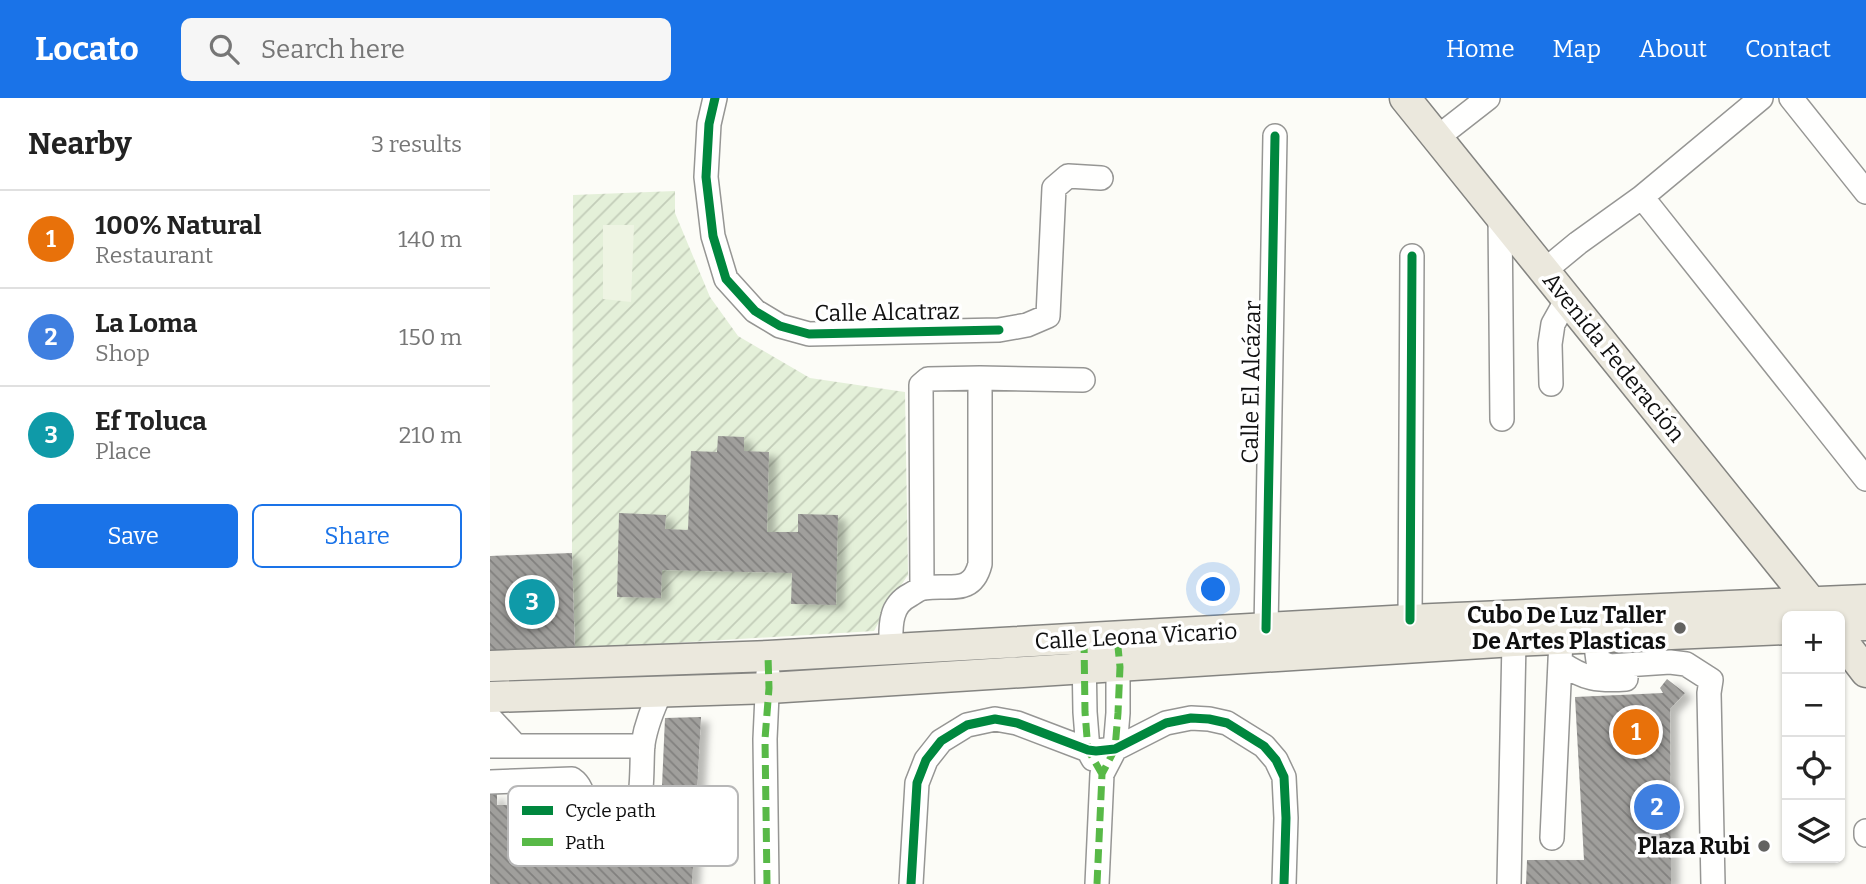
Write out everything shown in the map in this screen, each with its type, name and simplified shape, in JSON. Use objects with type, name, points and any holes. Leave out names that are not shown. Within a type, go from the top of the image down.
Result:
[{"type":"main road","name":"Avenida Federación","points":[[1405,98],[1816,609]]},
{"type":"main road","name":"Calle Leona Vicario","points":[[490,666],[768,656],[1410,620],[1816,609],[1866,600]]},
{"type":"main road","points":[[1845,626],[1866,625]]},
{"type":"main road","name":"Calle Leona Vicario","points":[[490,697],[769,688],[1514,641],[1561,651],[1595,638],[1782,629]]},
{"type":"main road","points":[[1845,645],[1866,672]]},
{"type":"street","name":"Calle Alcatraz","points":[[715,98],[709,124],[706,177],[713,236],[726,279],[755,311],[780,326],[809,334],[999,330],[1027,325],[1048,316],[1054,188],[1068,176],[1101,178]]},
{"type":"street","points":[[1438,137],[1488,98]]},
{"type":"street","points":[[1544,271],[1642,197],[1761,98]]},
{"type":"street","points":[[1791,98],[1866,192]]},
{"type":"street","name":"Calle El Alcázar","points":[[1266,629],[1275,136]]},
{"type":"street","points":[[1642,197],[1866,479]]},
{"type":"street","points":[[1500,215],[1502,419]]},
{"type":"street","points":[[1410,620],[1412,256]]},
{"type":"street","points":[[1551,384],[1550,344],[1553,324],[1567,299]]},
{"type":"street","points":[[891,649],[893,615],[905,598],[922,588],[962,587],[972,582],[978,573],[980,378]]},
{"type":"street","points":[[922,588],[921,385],[928,379],[1083,380]]},
{"type":"street","points":[[1097,884],[1102,774],[1115,749],[1118,637]]},
{"type":"street","points":[[1595,638],[1598,661],[1603,664],[1686,664],[1710,686],[1713,884]]},
{"type":"street","points":[[1084,639],[1088,750],[1102,774]]},
{"type":"street","points":[[1509,884],[1514,641]]},
{"type":"street","points":[[1561,651],[1576,674],[1597,679],[1663,675],[1679,676],[1710,686]]},
{"type":"street","points":[[1552,838],[1561,651]]},
{"type":"street","points":[[767,884],[765,739],[769,688],[768,656]]},
{"type":"street","points":[[640,786],[643,746],[650,713],[661,691]]},
{"type":"street","points":[[911,884],[917,783],[926,760],[941,741],[967,725],[995,719],[1017,723],[1096,751],[1115,749],[1166,723],[1191,718],[1227,723],[1264,746],[1276,760],[1284,777],[1284,884]]},
{"type":"street","points":[[490,719],[516,746]]},
{"type":"street","points":[[490,746],[643,746]]},
{"type":"street","points":[[490,782],[572,779],[579,786]]},
{"type":"green space","points":[[675,191],[675,213],[710,297],[738,336],[810,378],[905,392],[908,575],[874,631],[575,649],[572,553],[573,195]]},
{"type":"green space","points":[[603,225],[634,225],[631,302],[603,299]]},
{"type":"building","points":[[718,436],[744,437],[744,451],[769,452],[767,532],[798,532],[798,514],[838,515],[836,605],[791,604],[792,573],[662,570],[661,598],[617,597],[619,513],[666,515],[665,529],[688,530],[691,451],[717,452]]},
{"type":"building","points":[[572,553],[575,656],[490,659],[490,556]]},
{"type":"building","points":[[1667,679],[1685,693],[1670,709],[1671,884],[1526,884],[1527,860],[1584,860],[1575,697],[1663,693],[1660,688]]},
{"type":"building","points":[[701,717],[697,786],[662,786],[665,718]]},
{"type":"building","points":[[533,785],[561,786],[533,786]]},
{"type":"building","points":[[497,794],[497,805],[508,805],[508,866],[693,866],[692,884],[490,884],[490,795]]},
{"type":"marked path","points":[[1097,884],[1102,774],[1115,749],[1118,713],[1120,667],[1117,637]]},
{"type":"marked path","points":[[1084,639],[1088,750],[1102,774]]},
{"type":"marked path","points":[[767,884],[765,739],[769,688],[768,656]]},
{"type":"cycle path","points":[[715,98],[709,124],[706,177],[713,236],[726,279],[755,311],[780,326],[809,334],[999,330]]},
{"type":"cycle path","points":[[1266,629],[1275,136]]},
{"type":"cycle path","points":[[1410,620],[1412,256]]},
{"type":"cycle path","points":[[911,884],[917,783],[926,760],[941,741],[967,725],[995,719],[1017,723],[1096,751],[1115,749],[1166,723],[1191,718],[1227,723],[1264,746],[1276,760],[1284,777],[1284,884]]},
{"type":"place","name":"Ef Toluca","points":[[532,602]]},
{"type":"place","name":"Cubo De Luz Taller De Artes Plasticas","points":[[1680,628]]},
{"type":"place","name":"100% Natural","points":[[1636,732]]},
{"type":"place","name":"La Loma","points":[[1657,807]]},
{"type":"place","name":"Plaza Rubi","points":[[1764,846]]}]
